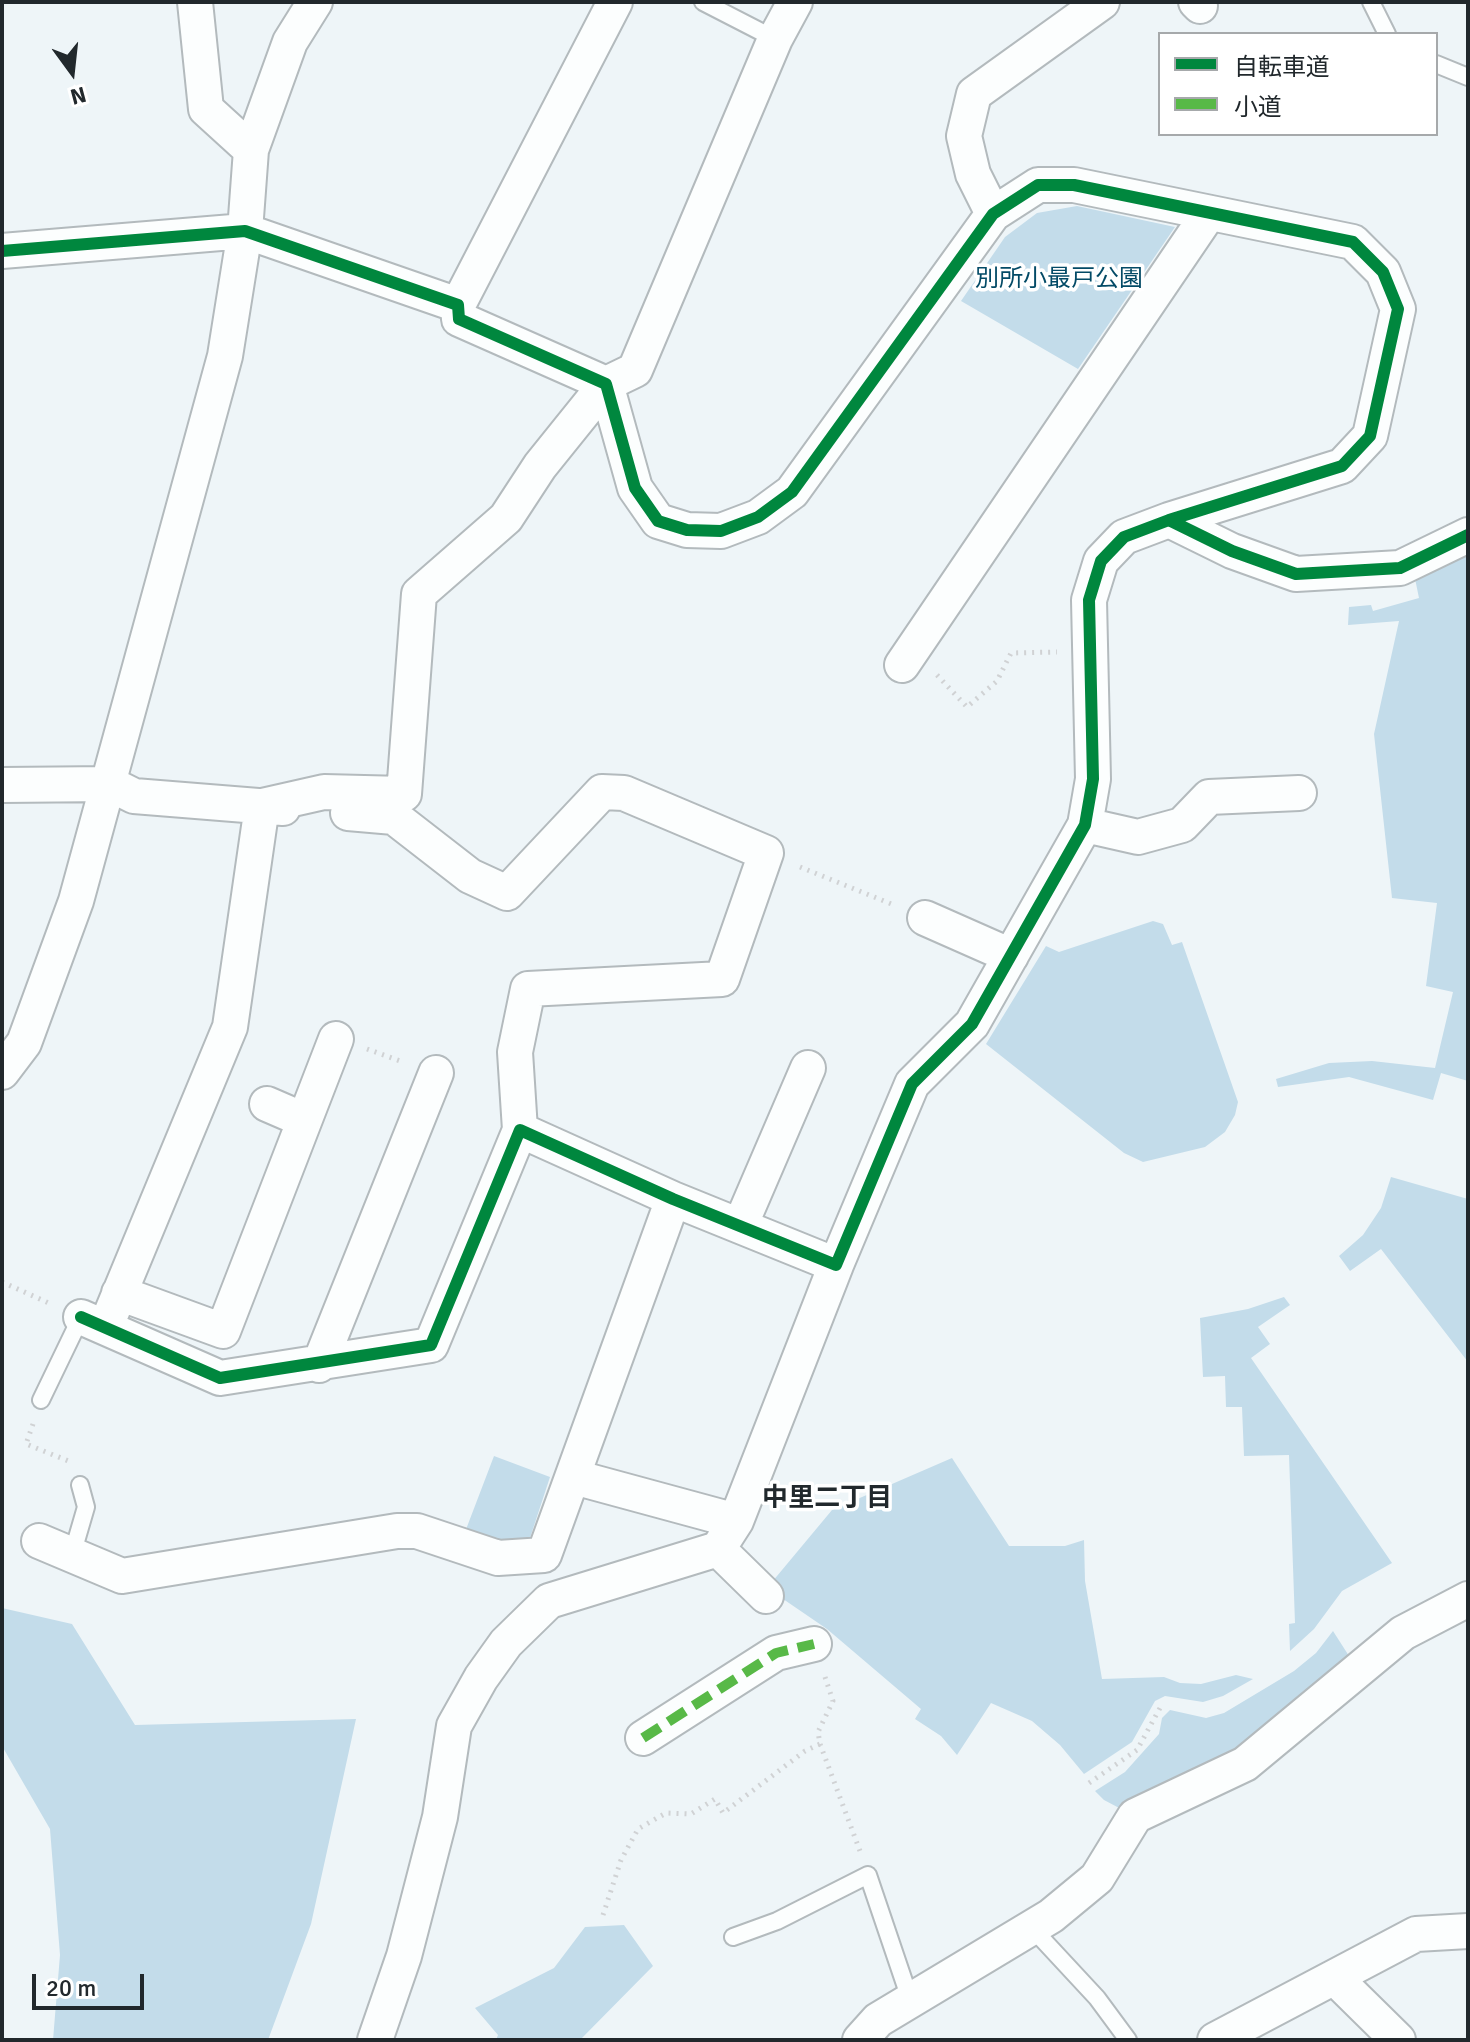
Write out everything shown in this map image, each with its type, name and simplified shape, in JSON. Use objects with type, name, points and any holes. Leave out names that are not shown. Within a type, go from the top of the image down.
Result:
[{"type":"street","points":[[195,2],[206,109],[251,150]]},
{"type":"street","points":[[2,1072],[24,1043],[76,901],[225,356],[245,231],[251,150],[290,42],[315,2]]},
{"type":"street","points":[[606,384],[459,319],[458,305],[615,2]]},
{"type":"street","points":[[262,806],[324,792],[404,794],[419,594],[506,518],[540,466],[606,384],[635,370],[775,39],[795,2]]},
{"type":"street","points":[[993,214],[973,174],[964,136],[974,94],[1102,2]]},
{"type":"street","points":[[375,2040],[404,1956],[440,1817],[454,1726],[481,1678],[506,1643],[549,1601],[718,1549],[736,1521],[836,1265],[912,1084],[972,1024],[1085,825],[1093,779],[1089,600],[1101,561],[1124,537],[1342,466],[1370,436],[1398,309],[1383,272],[1353,242],[1074,185],[1038,185],[993,214],[792,492],[758,517],[721,531],[687,530],[658,521],[635,488],[606,384]]},
{"type":"street","points":[[907,657],[1209,213]]},
{"type":"street","points":[[2,251],[245,231],[458,305]]},
{"type":"street","points":[[1169,520],[1232,551],[1296,574],[1400,568],[1468,535]]},
{"type":"street","points":[[2,785],[110,784],[134,796],[262,806],[394,817],[470,876],[507,893],[602,792],[624,793],[766,853],[722,979],[528,989],[515,1052],[520,1130],[431,1345],[319,1365],[220,1378],[94,1322],[119,1293],[220,1084],[262,806]]},
{"type":"street","points":[[1085,825],[1138,837],[1182,825],[1209,797],[1299,793]]},
{"type":"street","points":[[925,918],[1011,956]]},
{"type":"street","points":[[119,1293],[223,1331],[336,1039]]},
{"type":"street","points":[[740,1226],[808,1068]]},
{"type":"street","points":[[319,1365],[436,1073]]},
{"type":"street","points":[[267,1104],[304,1120]]},
{"type":"street","points":[[520,1130],[673,1199],[836,1265]]},
{"type":"street","points":[[39,1541],[122,1576],[397,1531],[417,1531],[498,1558],[544,1555],[673,1199]]},
{"type":"street","points":[[574,1477],[736,1521]]},
{"type":"street","points":[[718,1549],[766,1596]]},
{"type":"street","points":[[860,2040],[878,2020],[1032,1928],[1097,1878],[1135,1816],[1245,1764],[1403,1633],[1463,1613]]},
{"type":"street","points":[[643,1738],[776,1653],[814,1644]]},
{"type":"street","points":[[1215,2040],[1336,1979],[1416,1934],[1468,1931]]},
{"type":"street","points":[[1336,1979],[1398,2040]]},
{"type":"lane","points":[[703,2],[775,39]]},
{"type":"lane","points":[[1371,2],[1386,32]]},
{"type":"lane","points":[[1438,65],[1468,77]]},
{"type":"lane","points":[[41,1400],[94,1322]]},
{"type":"lane","points":[[72,1555],[86,1507],[80,1485]]},
{"type":"lane","points":[[733,1937],[777,1921],[868,1875],[911,2002]]},
{"type":"lane","points":[[1032,1928],[1097,1998],[1128,2040]]},
{"type":"path","points":[[907,657],[967,707],[997,681],[1011,653],[1072,652]]},
{"type":"path","points":[[766,853],[925,918]]},
{"type":"path","points":[[336,1039],[436,1073]]},
{"type":"path","points":[[2,1282],[94,1322]]},
{"type":"path","points":[[41,1400],[26,1444],[71,1461],[80,1485]]},
{"type":"path","points":[[814,1644],[833,1701],[818,1732],[820,1744],[868,1875]]},
{"type":"path","points":[[1089,1783],[1137,1750],[1160,1708]]},
{"type":"path","points":[[603,1915],[621,1860],[638,1829],[666,1813],[691,1814],[715,1799],[723,1813],[805,1751],[820,1744]]},
{"type":"green space","name":"別所小最戸公園","points":[[1077,206],[1175,227],[1078,369],[961,301],[1005,237],[1037,213]]},
{"type":"green space","points":[[1468,550],[1468,1081],[1441,1073],[1433,1100],[1349,1077],[1278,1087],[1276,1079],[1329,1063],[1372,1061],[1435,1068],[1453,992],[1426,986],[1437,903],[1392,898],[1374,734],[1399,621],[1348,625],[1349,607],[1371,605],[1373,611],[1419,598],[1413,569]]},
{"type":"green space","points":[[1153,921],[1163,924],[1172,945],[1182,942],[1238,1102],[1235,1115],[1225,1132],[1205,1147],[1143,1162],[1124,1153],[986,1044],[1046,946],[1059,952]]},
{"type":"green space","points":[[1391,1177],[1468,1199],[1468,1362],[1381,1249],[1350,1271],[1339,1256],[1363,1235],[1381,1208]]},
{"type":"green space","points":[[1284,1297],[1290,1305],[1258,1327],[1270,1344],[1251,1358],[1392,1563],[1342,1591],[1314,1629],[1290,1651],[1289,1624],[1295,1623],[1289,1455],[1244,1456],[1242,1407],[1226,1407],[1225,1376],[1203,1377],[1200,1318],[1248,1309]]},
{"type":"green space","points":[[494,1456],[550,1477],[528,1544],[504,1545],[465,1532]]},
{"type":"green space","points":[[952,1458],[1009,1546],[1065,1546],[1084,1540],[1085,1581],[1102,1679],[1164,1677],[1180,1683],[1201,1684],[1236,1675],[1253,1679],[1223,1696],[1203,1702],[1165,1696],[1155,1701],[1132,1742],[1084,1774],[1060,1745],[1032,1721],[991,1703],[957,1755],[941,1736],[915,1719],[921,1709],[827,1629],[767,1588],[832,1510]]},
{"type":"green space","points":[[2,1608],[72,1624],[135,1725],[356,1719],[311,1924],[268,2040],[53,2040],[60,1955],[50,1829],[2,1746]]},
{"type":"green space","points":[[1333,1631],[1349,1656],[1232,1756],[1123,1810],[1095,1791],[1125,1772],[1159,1734],[1162,1718],[1170,1710],[1206,1718],[1224,1713],[1294,1671],[1316,1653]]},
{"type":"green space","points":[[624,1925],[653,1966],[580,2040],[496,2040],[498,2035],[475,2008],[554,1968],[585,1927]]},
{"type":"marked path","points":[[643,1738],[776,1653],[814,1644]]},
{"type":"cycle path","points":[[2,251],[245,231],[458,305],[459,319],[606,384],[635,488],[658,521],[687,530],[721,531],[758,517],[792,492],[993,214],[1038,185],[1074,185],[1353,242],[1383,272],[1398,309],[1370,436],[1342,466],[1169,520]]},
{"type":"cycle path","points":[[81,1317],[220,1378],[431,1345],[520,1130],[673,1199],[836,1265],[912,1084],[972,1024],[1085,825],[1093,779],[1089,600],[1101,561],[1124,537],[1169,520],[1232,551],[1296,574],[1400,568],[1468,535]]},
{"type":"district","name":"中里二丁目","points":[[827,1499]]}]
